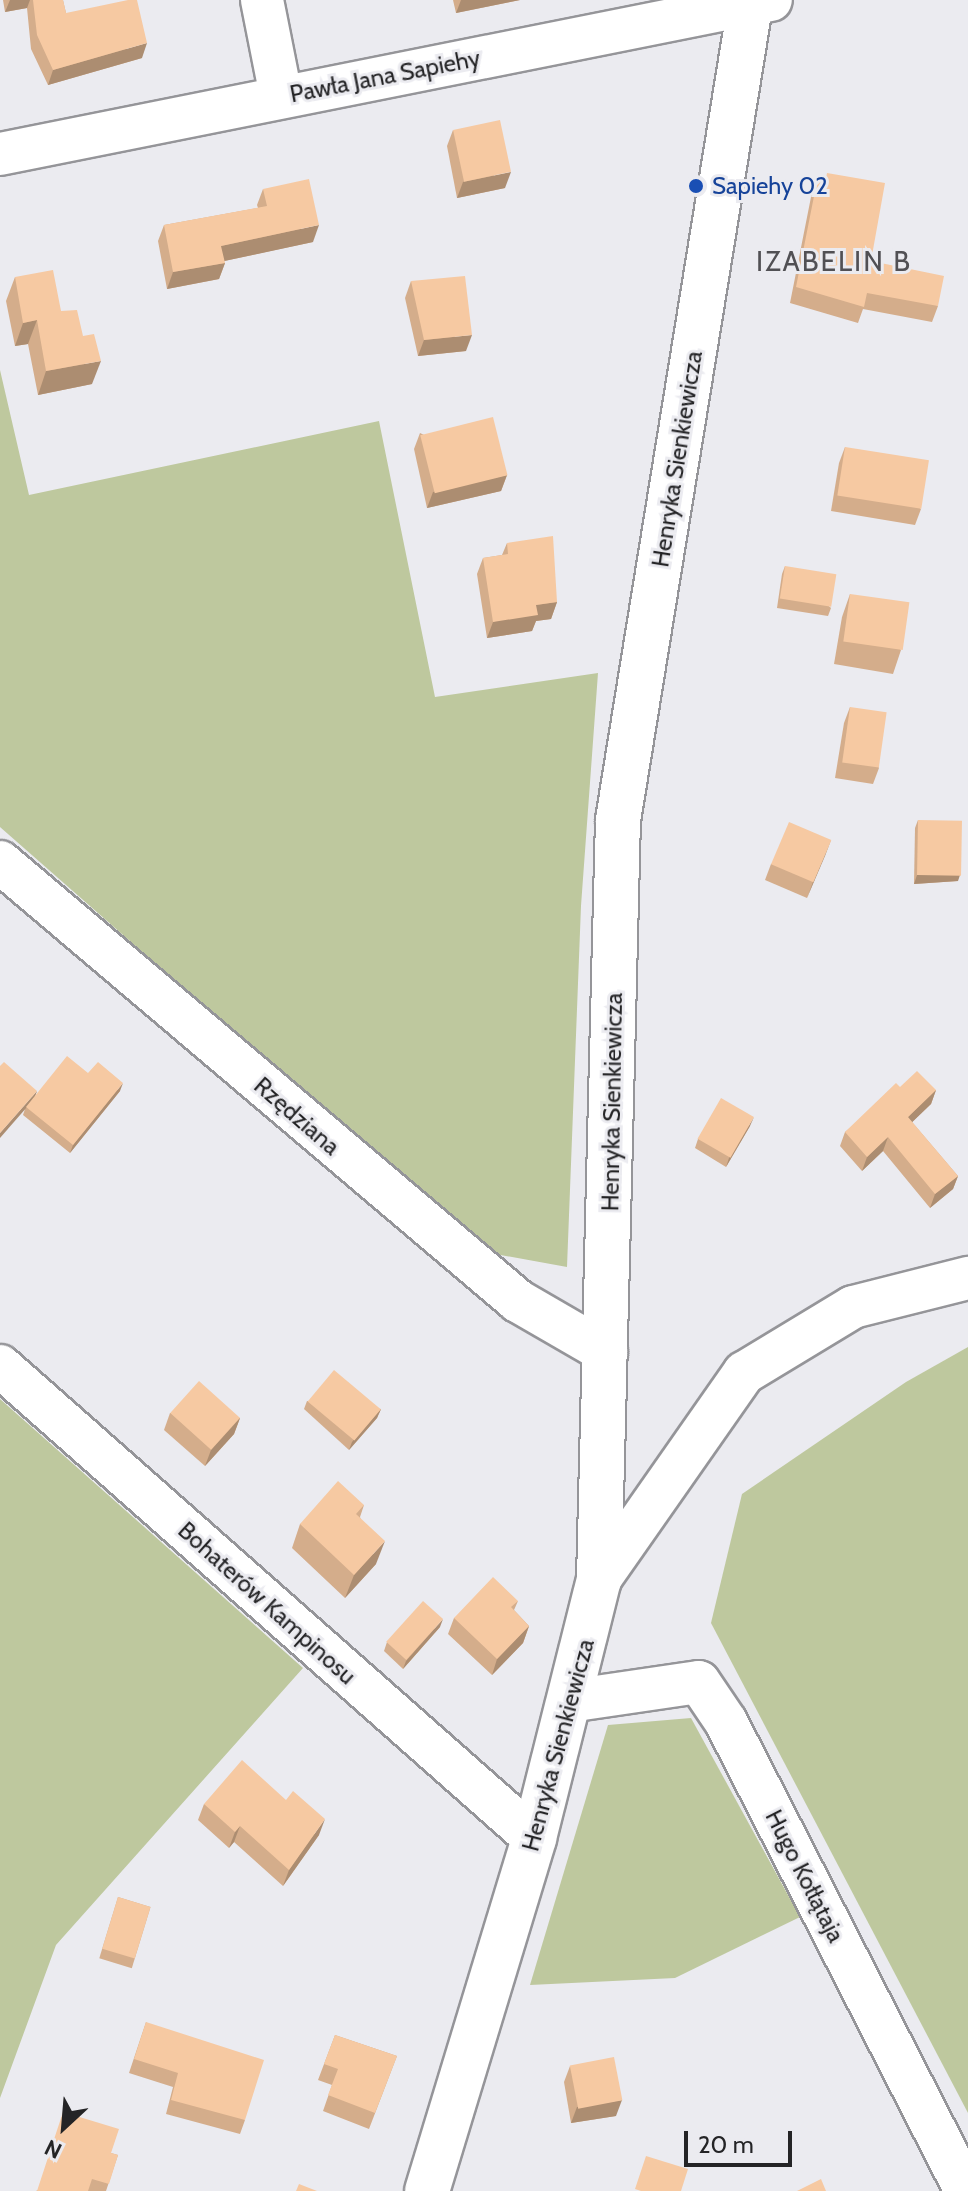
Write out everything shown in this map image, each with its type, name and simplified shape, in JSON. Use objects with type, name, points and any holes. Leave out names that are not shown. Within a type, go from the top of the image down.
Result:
[{"type":"street","points":[[262,0],[281,96]]},
{"type":"street","name":"Pawła Jana Sapiehy","points":[[0,154],[757,2]]},
{"type":"street","name":"Henryka Sienkiewicza","points":[[427,2191],[534,1838],[599,1580],[618,820],[757,2]]},
{"type":"street","name":"Rzędziana","points":[[0,862],[507,1292],[606,1352]]},
{"type":"street","points":[[599,1580],[744,1373],[805,1331],[853,1307],[968,1278]]},
{"type":"street","name":"Bohaterów Kampinosu","points":[[0,1366],[534,1838]]},
{"type":"street","name":"Hugo Kołłątaja","points":[[569,1701],[699,1682],[726,1722],[966,2191]]},
{"type":"green space","points":[[0,370],[29,495],[379,421],[435,697],[598,673],[581,906],[567,1267],[484,1252],[0,827]]},
{"type":"green space","points":[[968,1347],[968,2113],[711,1623],[742,1494],[906,1382]]},
{"type":"green space","points":[[0,1399],[303,1668],[56,1945],[0,2098]]},
{"type":"green space","points":[[691,1718],[800,1917],[675,1978],[530,1985],[608,1725]]},
{"type":"building","points":[[33,0],[63,0],[66,13],[137,0],[147,43],[53,70],[37,35]]},
{"type":"building","points":[[500,120],[511,172],[464,182],[453,130]]},
{"type":"building","points":[[827,173],[885,183],[871,261],[944,276],[938,306],[867,293],[864,307],[796,287],[818,176],[826,178]]},
{"type":"building","points":[[309,179],[319,225],[221,246],[225,263],[173,272],[164,225],[267,206],[263,189]]},
{"type":"building","points":[[53,270],[61,311],[77,310],[83,336],[94,334],[101,361],[46,371],[37,320],[23,323],[15,277]]},
{"type":"building","points":[[465,276],[472,335],[424,340],[411,281]]},
{"type":"building","points":[[493,417],[508,475],[435,493],[420,435]]},
{"type":"building","points":[[845,447],[929,460],[921,509],[837,495]]},
{"type":"building","points":[[553,536],[557,602],[536,605],[538,615],[493,622],[483,558],[508,554],[507,543]]},
{"type":"building","points":[[785,566],[836,574],[831,607],[780,599]]},
{"type":"building","points":[[850,594],[909,602],[903,650],[843,642]]},
{"type":"building","points":[[850,707],[887,712],[879,768],[842,762]]},
{"type":"building","points":[[918,820],[962,821],[961,876],[917,875]]},
{"type":"building","points":[[789,822],[831,840],[813,882],[771,864]]},
{"type":"building","points":[[67,1056],[88,1073],[98,1062],[123,1083],[73,1145],[26,1107]]},
{"type":"building","points":[[4,1062],[37,1091],[0,1133],[0,1066]]},
{"type":"building","points":[[917,1071],[936,1090],[908,1117],[958,1176],[935,1194],[888,1137],[867,1157],[845,1132],[896,1083],[900,1087]]},
{"type":"building","points":[[721,1098],[754,1117],[730,1158],[698,1139]]},
{"type":"building","points":[[334,1370],[381,1409],[354,1441],[308,1401]]},
{"type":"building","points":[[199,1381],[240,1418],[211,1450],[170,1413]]},
{"type":"building","points":[[338,1481],[364,1505],[356,1514],[385,1541],[354,1575],[300,1524]]},
{"type":"building","points":[[493,1577],[518,1601],[511,1607],[529,1626],[497,1659],[454,1618]]},
{"type":"building","points":[[423,1601],[443,1619],[406,1660],[386,1642]]},
{"type":"building","points":[[242,1760],[286,1800],[293,1791],[325,1819],[289,1870],[240,1826],[235,1832],[204,1804]]},
{"type":"building","points":[[118,1897],[151,1907],[135,1959],[102,1949]]},
{"type":"building","points":[[146,2022],[264,2060],[245,2120],[171,2100],[178,2073],[134,2059]]},
{"type":"building","points":[[335,2035],[397,2056],[375,2113],[328,2095],[338,2069],[324,2064]]},
{"type":"building","points":[[614,2057],[622,2100],[578,2109],[570,2066]]},
{"type":"building","points":[[63,2112],[119,2129],[111,2153],[118,2155],[109,2184],[92,2179],[88,2191],[37,2191]]},
{"type":"building","points":[[646,2156],[688,2169],[681,2191],[635,2189]]},
{"type":"building","points":[[821,2179],[826,2191],[797,2191]]},
{"type":"building","points":[[299,2184],[317,2191],[296,2191]]},
{"type":"place","name":"Sapiehy 02","points":[[696,186]]},
{"type":"district","name":"IZABELIN B","points":[[834,261]]}]
